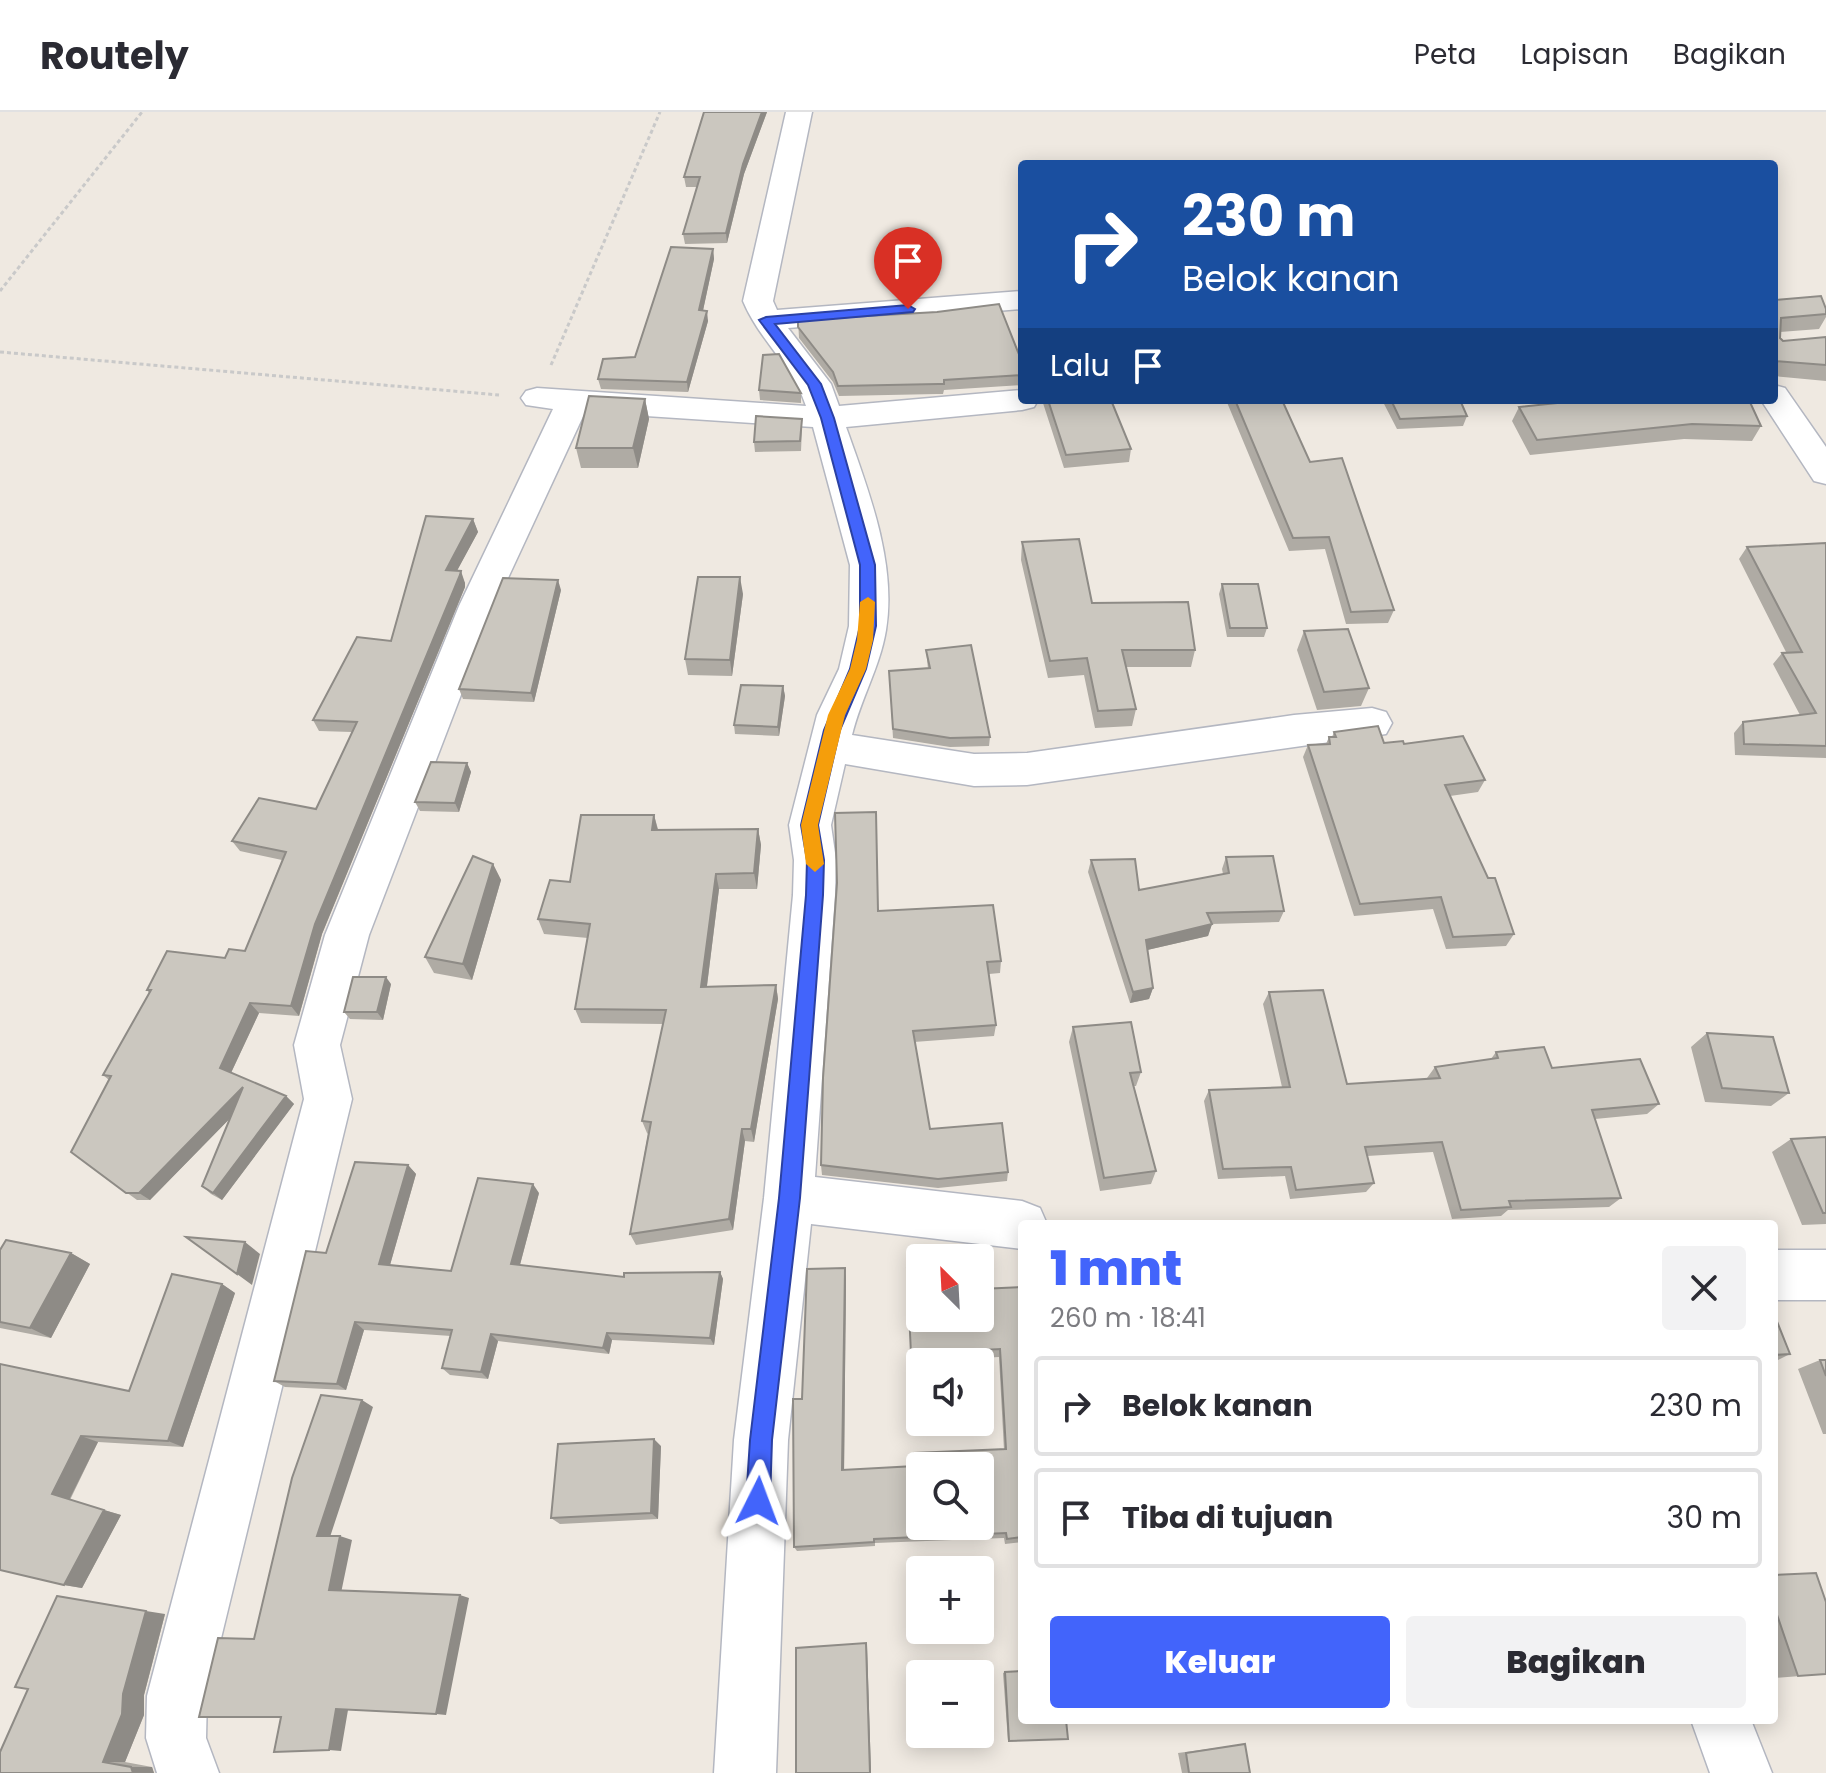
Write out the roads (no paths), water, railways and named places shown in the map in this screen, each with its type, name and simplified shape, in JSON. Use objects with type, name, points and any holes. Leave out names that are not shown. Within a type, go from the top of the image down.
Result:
[{"type":"street","points":[[745,1773],[761,1440],[789,1198],[814,895],[815,860],[810,825],[837,715],[858,669],[868,626],[868,565],[827,418],[815,384],[766,320],[758,301],[799,112]]},
{"type":"street","points":[[766,320],[1018,300]]},
{"type":"street","points":[[188,1773],[176,1738],[177,1696],[328,1099],[317,1045],[347,935],[556,399],[827,418],[1018,400]]},
{"type":"street","points":[[1778,401],[1826,473]]},
{"type":"street","points":[[828,746],[974,770],[1027,769],[1294,730],[1372,723]]},
{"type":"street","points":[[789,1198],[1018,1225]]},
{"type":"street","points":[[1778,1275],[1826,1275]]},
{"type":"street","points":[[1723,1724],[1741,1773]]}]
